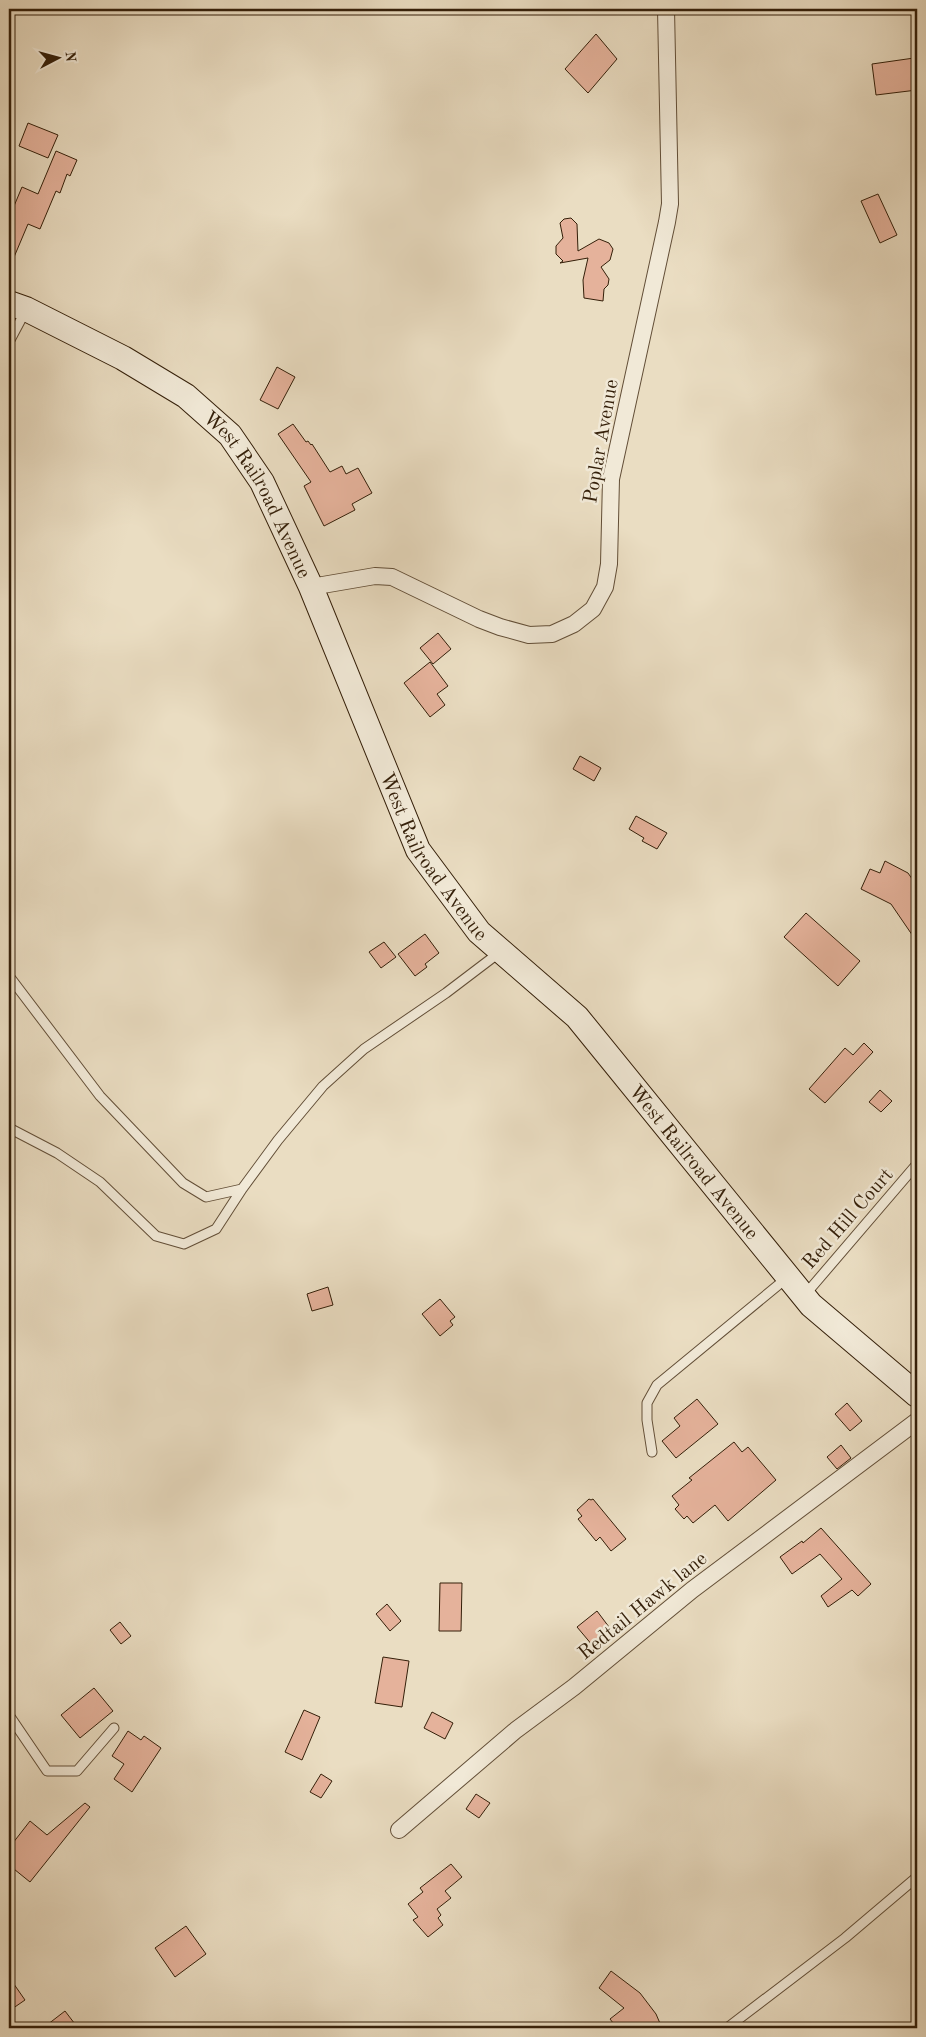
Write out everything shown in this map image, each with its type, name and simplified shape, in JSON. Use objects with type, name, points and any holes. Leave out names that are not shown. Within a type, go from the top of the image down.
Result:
[{"type":"main road","name":"West Railroad Avenue","points":[[18,306],[122,358],[186,396],[230,435],[262,482],[310,587],[418,850],[479,932],[577,1017],[811,1304],[917,1395]]},
{"type":"street","name":"Poplar Avenue","points":[[310,587],[375,576],[392,577],[479,619],[529,635],[552,634],[574,624],[593,608],[605,587],[609,564],[611,479],[670,204],[666,9]]},
{"type":"street","name":"Redtail Hawk lane","points":[[399,1830],[516,1730],[574,1687],[692,1590],[917,1421]]},
{"type":"lane","points":[[9,342],[18,306]]},
{"type":"lane","points":[[9,1128],[56,1153],[100,1182],[156,1236],[184,1244],[216,1229],[242,1189],[278,1140],[323,1086],[364,1049],[446,993],[500,952]]},
{"type":"lane","points":[[9,976],[100,1096],[183,1183],[206,1197],[242,1189]]},
{"type":"lane","name":"Red Hill Court","points":[[804,1296],[917,1164]]},
{"type":"lane","points":[[652,1452],[647,1420],[647,1404],[657,1384],[788,1277]]},
{"type":"lane","points":[[9,1715],[47,1771],[77,1771],[114,1728]]},
{"type":"lane","points":[[727,2028],[846,1938],[917,1878]]},
{"type":"building","points":[[596,34],[617,59],[588,93],[565,69]]},
{"type":"building","points":[[914,58],[917,90],[876,95],[872,64]]},
{"type":"building","points":[[28,123],[58,135],[48,158],[19,146]]},
{"type":"building","points":[[56,151],[77,160],[70,176],[67,174],[60,193],[56,191],[40,229],[28,224],[9,269],[9,218],[22,187],[38,194]]},
{"type":"building","points":[[878,194],[897,235],[880,243],[861,201]]},
{"type":"building","points":[[571,218],[577,224],[578,251],[599,239],[609,243],[613,249],[610,260],[601,267],[609,279],[608,285],[604,289],[603,301],[584,298],[583,280],[588,258],[560,263],[563,261],[556,254],[556,246],[563,238],[560,223],[564,219]]},
{"type":"building","points":[[277,367],[295,377],[278,409],[260,400]]},
{"type":"building","points":[[293,424],[306,442],[308,441],[312,444],[330,472],[342,466],[346,474],[358,468],[372,493],[352,504],[355,510],[324,526],[304,486],[311,482],[278,434]]},
{"type":"building","points":[[438,633],[451,649],[433,664],[420,648]]},
{"type":"building","points":[[430,662],[448,686],[437,694],[445,705],[430,717],[404,683]]},
{"type":"building","points":[[580,756],[601,768],[594,781],[573,769]]},
{"type":"building","points":[[636,816],[667,833],[657,849],[642,841],[644,838],[629,829]]},
{"type":"building","points":[[885,861],[908,873],[917,886],[917,942],[891,904],[861,889],[870,869],[880,873]]},
{"type":"building","points":[[806,913],[860,961],[838,986],[784,937]]},
{"type":"building","points":[[425,934],[439,953],[425,964],[427,967],[415,976],[398,954]]},
{"type":"building","points":[[384,942],[396,957],[381,968],[369,952]]},
{"type":"building","points":[[864,1043],[873,1052],[825,1103],[809,1089],[845,1048],[853,1055]]},
{"type":"building","points":[[880,1090],[892,1101],[881,1112],[869,1102]]},
{"type":"building","points":[[328,1287],[333,1305],[312,1311],[307,1294]]},
{"type":"building","points":[[440,1299],[455,1317],[450,1321],[453,1325],[440,1336],[422,1314]]},
{"type":"building","points":[[697,1399],[718,1424],[676,1458],[662,1441],[680,1426],[674,1418]]},
{"type":"building","points":[[847,1403],[862,1421],[850,1431],[835,1414]]},
{"type":"building","points":[[734,1442],[742,1452],[748,1447],[776,1480],[728,1521],[715,1505],[693,1523],[687,1516],[684,1519],[675,1509],[679,1505],[672,1496],[692,1480],[689,1478]]},
{"type":"building","points":[[841,1445],[851,1458],[837,1469],[827,1457]]},
{"type":"building","points":[[589,1499],[593,1499],[626,1539],[611,1551],[600,1537],[596,1541],[578,1519],[582,1516],[577,1510]]},
{"type":"building","points":[[821,1528],[871,1584],[858,1596],[852,1590],[828,1607],[821,1596],[842,1579],[820,1554],[792,1574],[780,1557],[802,1541],[803,1543]]},
{"type":"building","points":[[440,1583],[462,1583],[461,1631],[439,1631]]},
{"type":"building","points":[[387,1604],[401,1621],[390,1631],[376,1614]]},
{"type":"building","points":[[597,1611],[612,1631],[593,1646],[577,1627]]},
{"type":"building","points":[[120,1622],[131,1636],[121,1644],[110,1630]]},
{"type":"building","points":[[383,1657],[409,1661],[402,1707],[375,1703]]},
{"type":"building","points":[[94,1688],[113,1711],[80,1738],[61,1715]]},
{"type":"building","points":[[304,1710],[320,1717],[302,1760],[285,1752]]},
{"type":"building","points":[[432,1712],[453,1723],[445,1739],[424,1728]]},
{"type":"building","points":[[128,1731],[141,1740],[144,1736],[161,1748],[132,1792],[114,1779],[124,1764],[112,1756]]},
{"type":"building","points":[[321,1774],[332,1781],[321,1798],[310,1792]]},
{"type":"building","points":[[476,1794],[490,1803],[479,1818],[466,1809]]},
{"type":"building","points":[[85,1803],[90,1807],[30,1882],[9,1865],[9,1848],[30,1821],[47,1835]]},
{"type":"building","points":[[451,1864],[462,1877],[445,1891],[451,1898],[437,1909],[441,1915],[438,1918],[443,1925],[428,1937],[413,1920],[418,1917],[408,1904],[423,1892],[420,1888]]},
{"type":"building","points":[[186,1926],[206,1954],[175,1977],[155,1948]]},
{"type":"building","points":[[611,1971],[640,1993],[656,2014],[662,2028],[617,2028],[610,2019],[624,2008],[599,1988]]},
{"type":"building","points":[[9,1977],[25,2000],[9,2011]]},
{"type":"building","points":[[65,2011],[78,2028],[43,2028]]}]
